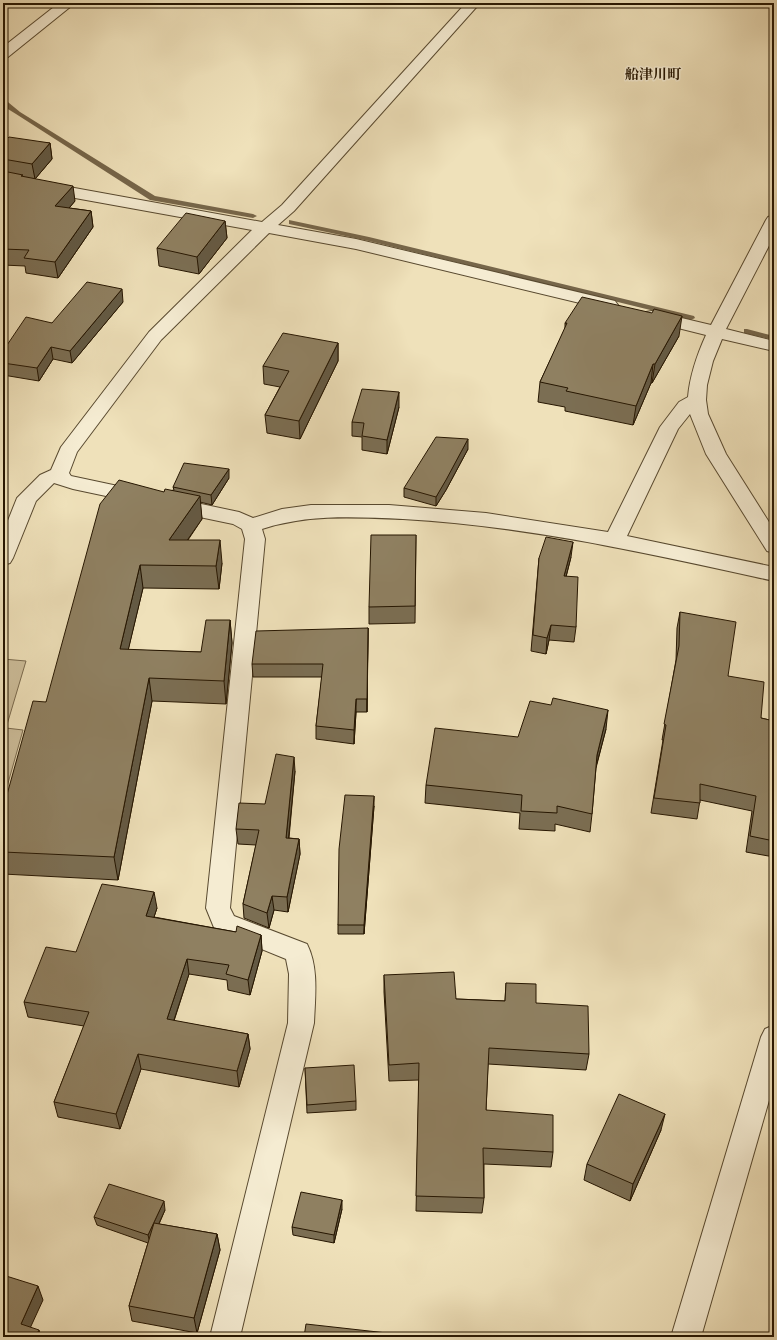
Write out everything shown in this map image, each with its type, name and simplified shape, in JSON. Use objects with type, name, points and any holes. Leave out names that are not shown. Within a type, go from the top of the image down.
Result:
[{"type":"street","points":[[3,54],[68,3]]},
{"type":"street","points":[[3,558],[27,498],[47,479],[59,474],[68,451],[156,336],[251,240],[288,208],[473,3]]},
{"type":"street","points":[[3,180],[356,244],[774,346]]},
{"type":"street","points":[[774,220],[716,332],[704,361],[698,385],[697,400],[699,414],[716,454],[774,546]]},
{"type":"street","points":[[615,539],[669,427],[686,406],[697,400]]},
{"type":"street","points":[[59,474],[64,480],[73,483],[239,519],[251,526],[255,539],[218,908],[224,923],[298,952],[302,981],[301,1023],[225,1337]]},
{"type":"street","points":[[251,526],[286,515],[309,512],[358,511],[479,517],[615,539],[774,574]]},
{"type":"street","points":[[686,1337],[774,1037]]},
{"type":"shaded area","points":[[3,659],[26,661],[6,728],[23,730],[3,801]]},
{"type":"building","points":[[9,137],[50,143],[32,164],[3,159],[3,143]]},
{"type":"building","points":[[3,171],[73,186],[55,206],[91,211],[55,262],[24,258],[29,250],[3,249]]},
{"type":"building","points":[[186,213],[225,221],[197,257],[157,248]]},
{"type":"building","points":[[87,282],[122,289],[70,351],[51,347],[37,368],[3,363],[3,351],[26,317],[52,323]]},
{"type":"building","points":[[582,297],[652,313],[654,309],[682,316],[655,364],[653,364],[636,406],[566,391],[568,388],[540,382],[567,323],[565,323]]},
{"type":"building","points":[[283,333],[338,343],[299,421],[265,415],[289,371],[263,366]]},
{"type":"building","points":[[362,389],[399,392],[387,440],[362,436],[364,423],[352,422]]},
{"type":"building","points":[[436,437],[468,439],[436,497],[404,488]]},
{"type":"building","points":[[184,463],[229,469],[211,495],[173,487]]},
{"type":"building","points":[[119,480],[164,492],[165,489],[200,496],[169,540],[220,540],[216,566],[140,565],[120,649],[201,652],[206,620],[230,620],[224,681],[149,678],[114,857],[3,852],[3,809],[33,701],[46,702],[100,504]]},
{"type":"building","points":[[371,535],[416,535],[415,606],[369,607]]},
{"type":"building","points":[[546,537],[573,542],[564,576],[578,577],[576,627],[551,625],[547,638],[533,635],[539,558]]},
{"type":"building","points":[[680,612],[736,622],[728,676],[764,682],[761,718],[774,721],[774,841],[750,836],[756,796],[700,784],[700,803],[654,798],[666,725],[664,724],[679,646]]},
{"type":"building","points":[[368,628],[367,699],[356,699],[354,730],[316,726],[323,664],[252,664],[256,631]]},
{"type":"building","points":[[553,698],[608,710],[597,755],[592,814],[557,806],[557,813],[521,811],[522,795],[426,785],[435,728],[518,737],[530,701],[551,705]]},
{"type":"building","points":[[276,754],[294,757],[286,838],[299,839],[287,897],[272,896],[267,913],[243,904],[259,830],[236,829],[239,803],[265,804]]},
{"type":"building","points":[[345,795],[374,796],[364,925],[338,925],[339,849]]},
{"type":"building","points":[[102,884],[154,892],[146,916],[236,932],[237,926],[261,935],[248,980],[226,974],[229,965],[187,959],[167,1019],[248,1034],[237,1071],[138,1054],[116,1114],[54,1102],[89,1012],[24,1002],[46,947],[76,952]]},
{"type":"building","points":[[454,972],[456,999],[505,1001],[506,983],[536,984],[536,1003],[588,1006],[589,1054],[489,1048],[486,1110],[553,1115],[553,1152],[483,1148],[484,1198],[416,1196],[419,1063],[389,1065],[384,975]]},
{"type":"building","points":[[354,1065],[356,1101],[307,1105],[305,1068]]},
{"type":"building","points":[[619,1094],[665,1114],[633,1184],[587,1164]]},
{"type":"building","points":[[109,1184],[164,1201],[148,1235],[94,1217]]},
{"type":"building","points":[[301,1192],[342,1200],[334,1235],[292,1227]]},
{"type":"building","points":[[154,1223],[217,1234],[194,1318],[129,1306]]},
{"type":"building","points":[[3,1275],[38,1286],[21,1324],[39,1330],[35,1337],[3,1337]]},
{"type":"building","points":[[306,1324],[387,1333],[386,1337],[304,1337]]},
{"type":"waterway","points":[[3,100],[5,104],[18,113],[153,198],[253,216]]},
{"type":"waterway","points":[[292,222],[369,239],[691,318]]},
{"type":"waterway","points":[[747,331],[774,338]]},
{"type":"district","name":"船津川町","points":[[653,74]]}]
